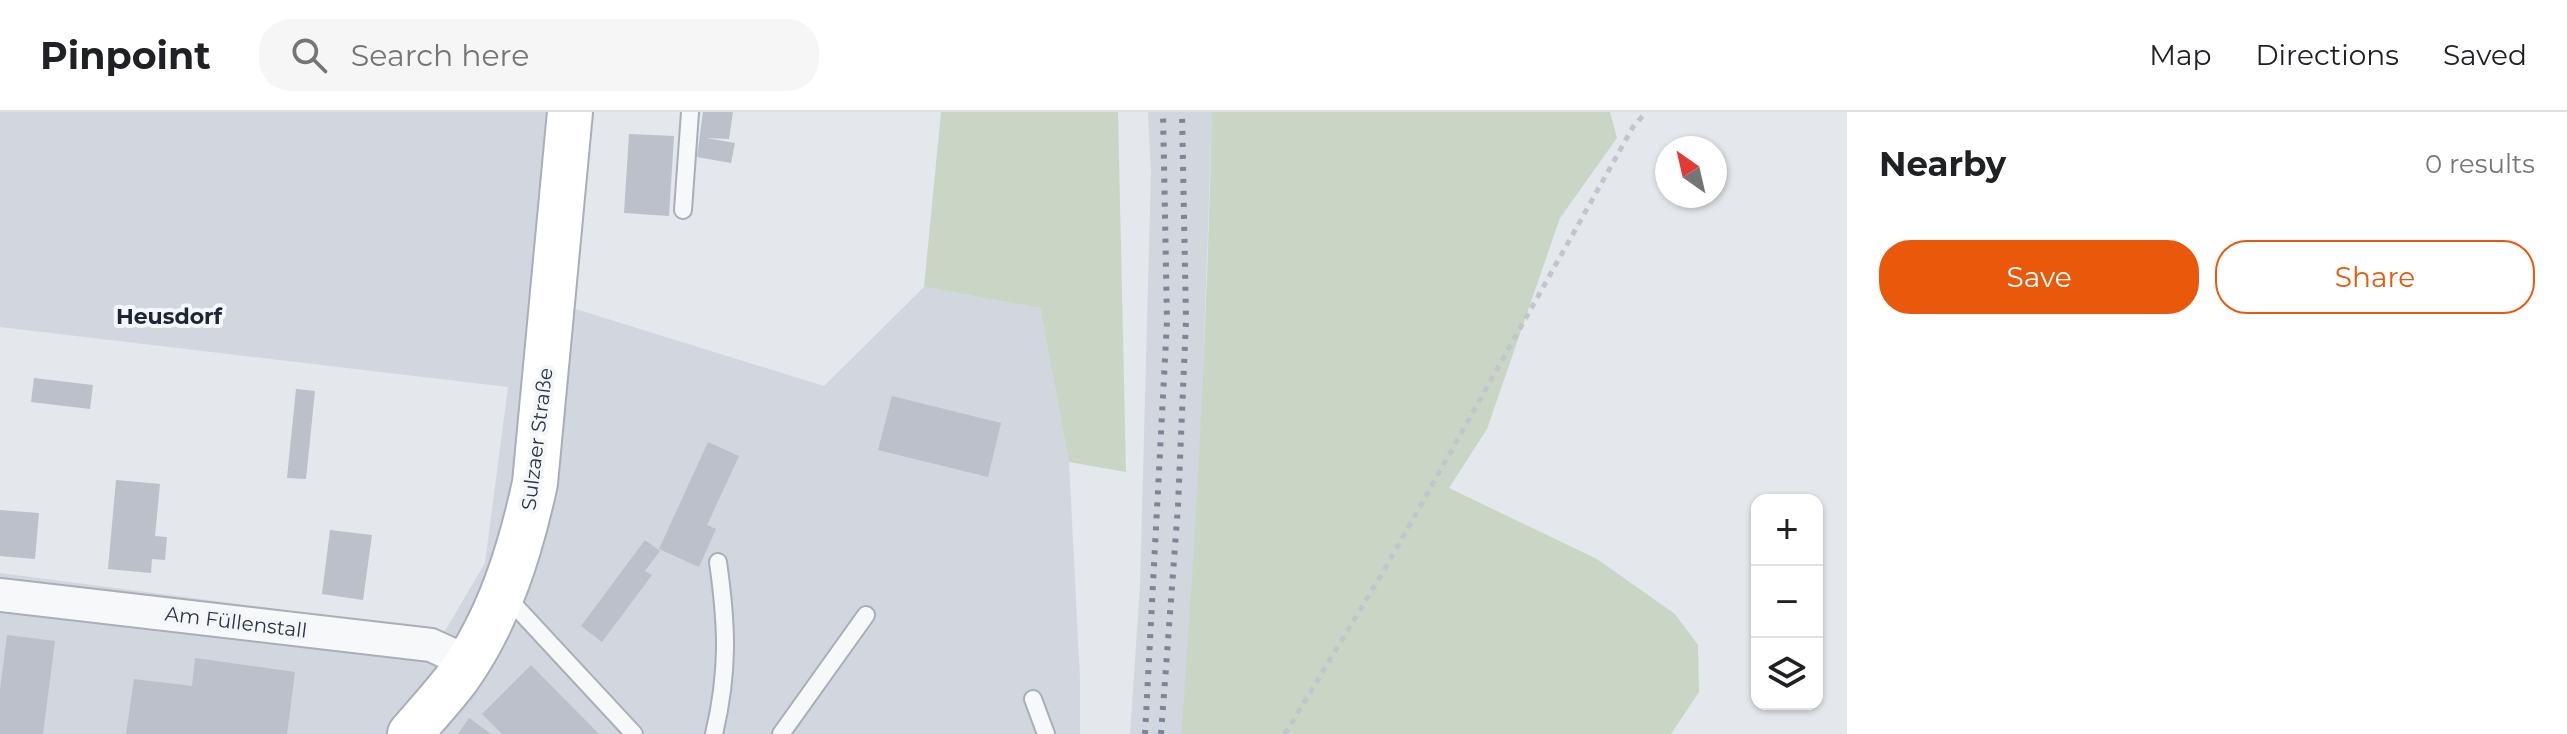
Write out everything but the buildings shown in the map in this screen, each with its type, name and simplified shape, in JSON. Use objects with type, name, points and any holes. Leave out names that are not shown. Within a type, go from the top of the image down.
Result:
[{"type":"main road","name":"Sulzaer Straße","points":[[410,734],[468,662],[504,594],[522,543],[535,483],[570,112]]},
{"type":"street","name":"Am Füllenstall","points":[[0,595],[431,645],[468,662]]},
{"type":"lane","points":[[683,210],[690,112]]},
{"type":"lane","points":[[714,734],[723,687],[727,636],[718,562]]},
{"type":"lane","points":[[504,594],[634,734]]},
{"type":"lane","points":[[781,734],[866,615]]},
{"type":"lane","points":[[1033,699],[1046,734]]},
{"type":"path","points":[[1285,734],[1386,567],[1633,127],[1646,112]]},
{"type":"shaded area","points":[[0,112],[584,112],[569,307],[824,386],[924,287],[1040,308],[1069,462],[1080,734],[0,734],[0,573],[445,631],[485,563],[508,387],[0,327]]},
{"type":"shaded area","points":[[1148,112],[1212,112],[1193,585],[1181,734],[1130,734],[1140,586],[1151,173]]},
{"type":"green space","points":[[941,112],[1118,112],[1126,472],[1069,462],[1040,308],[924,287]]},
{"type":"green space","points":[[1212,112],[1610,112],[1617,138],[1560,218],[1487,429],[1449,488],[1597,559],[1675,614],[1698,645],[1699,692],[1671,734],[1181,734],[1201,423]]},
{"type":"railway","points":[[1145,734],[1167,321],[1163,112]]},
{"type":"railway","points":[[1161,734],[1178,506],[1186,320],[1182,112]]},
{"type":"district","name":"Heusdorf","points":[[169,316]]}]
